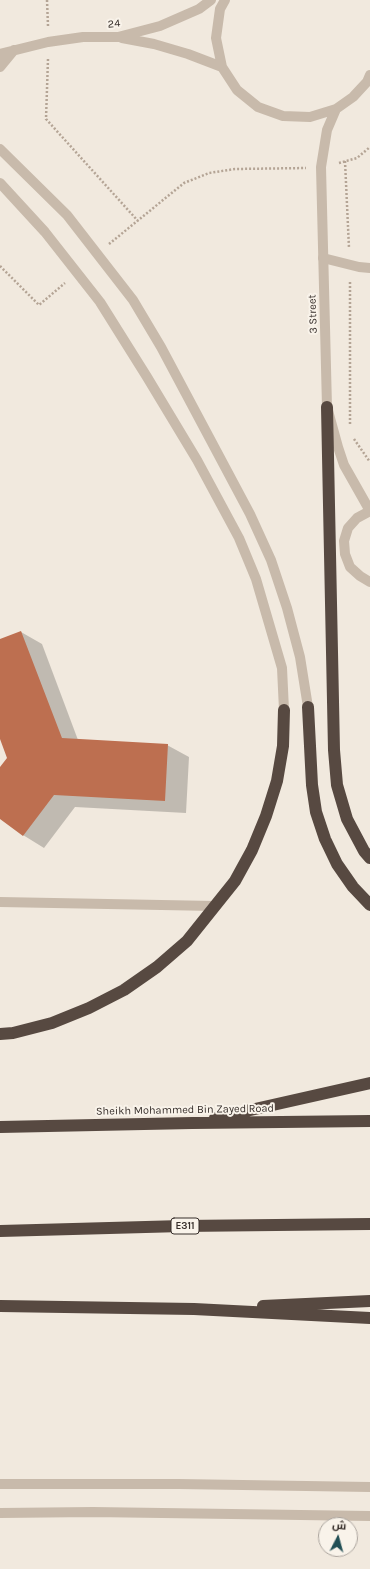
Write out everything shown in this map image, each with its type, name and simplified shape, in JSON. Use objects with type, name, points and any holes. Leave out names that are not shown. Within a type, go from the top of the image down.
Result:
[{"type":"highway","points":[[327,407],[336,771],[347,819],[364,851],[370,858]]},
{"type":"highway","points":[[308,707],[312,785],[316,812],[325,839],[337,864],[353,887],[370,905]]},
{"type":"highway","points":[[0,1034],[52,1023],[89,1008],[124,990],[157,967],[187,941],[234,882],[252,850],[266,816],[277,782],[283,746],[284,710]]},
{"type":"highway","points":[[192,1123],[370,1083]]},
{"type":"highway","name":"Sheikh Mohammed Bin Zayed Road","points":[[0,1127],[370,1121]]},
{"type":"highway","name":"E311","points":[[0,1231],[182,1226],[370,1224]]},
{"type":"highway","points":[[194,1309],[370,1301]]},
{"type":"highway","points":[[0,1306],[194,1309],[370,1318]]},
{"type":"street","name":"24","points":[[0,54],[48,42],[83,37],[118,37],[160,26],[199,9],[211,0]]},
{"type":"street","points":[[225,0],[220,9],[216,38],[222,67],[237,90],[258,107],[283,116],[310,117],[336,109],[353,97],[369,79]]},
{"type":"street","points":[[118,37],[175,50],[222,67]]},
{"type":"street","points":[[0,67],[14,50]]},
{"type":"street","name":"3 Street","points":[[336,109],[326,130],[321,167],[327,407],[344,465],[370,511],[357,518],[348,528],[344,541],[345,554],[350,567],[370,582]]},
{"type":"street","points":[[0,149],[67,214],[133,300],[161,347],[250,514],[271,560],[287,608],[300,657],[308,707]]},
{"type":"street","points":[[0,184],[45,232],[100,302],[197,460],[239,538],[256,579],[282,668],[284,710]]},
{"type":"street","points":[[323,258],[350,265],[370,268]]},
{"type":"street","points":[[0,902],[215,906]]},
{"type":"street","points":[[0,1484],[178,1484],[370,1487]]},
{"type":"street","points":[[0,1514],[93,1512],[370,1516]]},
{"type":"path","points":[[47,0],[48,42],[46,119],[138,221]]},
{"type":"path","points":[[98,253],[184,183],[208,173],[235,170],[321,167],[357,158],[370,147]]},
{"type":"path","points":[[345,161],[350,265],[350,426]]},
{"type":"path","points":[[0,266],[39,305],[77,272]]},
{"type":"path","points":[[350,434],[370,462]]},
{"type":"building","points":[[21,631],[62,738],[168,744],[165,801],[54,795],[23,836],[0,819],[0,767],[7,758],[0,739],[0,639]]}]
